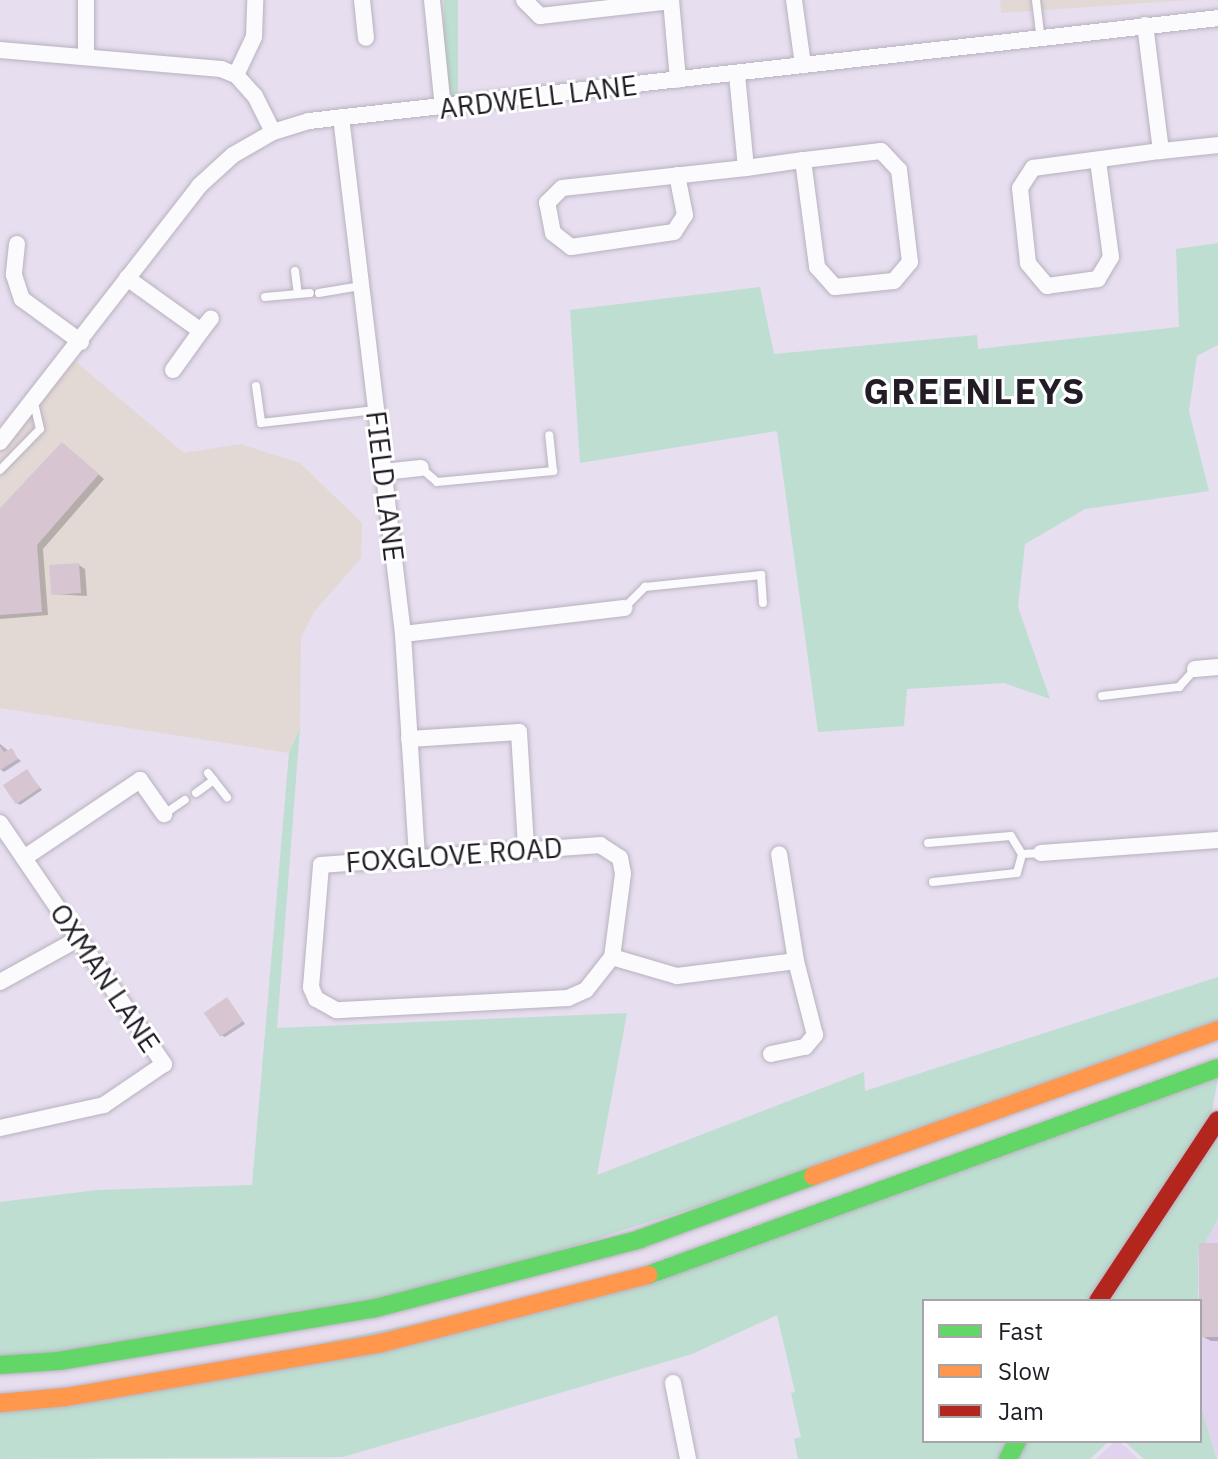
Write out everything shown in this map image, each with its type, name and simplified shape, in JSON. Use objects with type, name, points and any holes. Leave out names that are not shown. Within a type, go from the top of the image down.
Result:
[{"type":"main road","points":[[0,1365],[59,1361],[376,1308],[640,1239],[1218,1030]]},
{"type":"main road","points":[[0,1403],[66,1397],[381,1343],[650,1274],[1218,1068]]},
{"type":"main road","points":[[1099,1299],[1213,1126]]},
{"type":"street","points":[[86,0],[86,57]]},
{"type":"street","points":[[236,75],[254,37],[255,0]]},
{"type":"street","points":[[362,0],[366,38]]},
{"type":"street","points":[[432,0],[443,108]]},
{"type":"street","points":[[524,0],[540,16],[671,1],[678,80]]},
{"type":"street","points":[[794,0],[803,65]]},
{"type":"street","name":"ARDWELL LANE","points":[[0,442],[81,342],[199,186],[233,155],[273,132],[341,117],[443,108],[1218,18]]},
{"type":"street","points":[[1145,25],[1161,151]]},
{"type":"street","points":[[0,50],[221,69],[236,75],[255,96],[273,132]]},
{"type":"street","points":[[737,74],[746,168]]},
{"type":"street","name":"FIELD LANE","points":[[341,117],[403,634],[417,855]]},
{"type":"street","points":[[1098,161],[1111,257],[1098,279],[1047,286],[1028,263],[1020,188],[1033,168],[1161,151],[1218,147]]},
{"type":"street","points":[[677,175],[685,215],[674,232],[571,247],[553,233],[547,203],[562,188],[677,175],[746,168],[803,160],[881,151],[899,170],[910,262],[894,281],[835,287],[817,267],[803,160]]},
{"type":"street","points":[[17,244],[14,275],[22,299],[81,342]]},
{"type":"street","points":[[127,278],[206,325],[173,370]]},
{"type":"street","points":[[383,472],[421,468]]},
{"type":"street","points":[[403,634],[624,608]]},
{"type":"street","points":[[1195,669],[1218,667]]},
{"type":"street","points":[[409,739],[519,732],[526,848]]},
{"type":"street","points":[[24,858],[140,780],[164,814]]},
{"type":"street","name":"OXMAN LANE","points":[[0,1128],[42,1123],[104,1105],[164,1064],[2,829]]},
{"type":"street","points":[[1041,853],[1218,840]]},
{"type":"street","name":"FOXGLOVE ROAD","points":[[600,845],[620,858],[623,874],[612,957],[586,990],[568,998],[336,1010],[324,1006],[311,987],[321,865],[417,855],[600,845]]},
{"type":"street","points":[[771,1054],[805,1047],[815,1035],[796,961],[779,854]]},
{"type":"street","points":[[0,982],[78,939]]},
{"type":"street","points":[[612,957],[677,976],[796,961]]},
{"type":"street","points":[[673,1383],[688,1459]]},
{"type":"lane","points":[[1036,0],[1041,39]]},
{"type":"lane","points":[[295,271],[298,294]]},
{"type":"lane","points":[[265,297],[361,286]]},
{"type":"lane","points":[[256,386],[261,423],[375,410]]},
{"type":"lane","points":[[0,470],[40,429],[34,401]]},
{"type":"lane","points":[[421,468],[437,482],[553,471],[549,435]]},
{"type":"lane","points":[[624,608],[645,587],[761,575],[763,603]]},
{"type":"lane","points":[[1102,696],[1179,687],[1195,669]]},
{"type":"lane","points":[[196,793],[211,777],[227,797]]},
{"type":"lane","points":[[164,814],[185,800]]},
{"type":"lane","points":[[928,843],[1011,836],[1022,854],[1017,873],[933,882]]},
{"type":"lane","points":[[1022,854],[1041,853]]},
{"type":"shaded area","points":[[1000,0],[1189,0],[1001,13]]},
{"type":"shaded area","points":[[75,361],[184,453],[240,444],[300,463],[362,523],[361,558],[314,612],[301,638],[300,727],[289,753],[0,708],[0,448]]},
{"type":"shaded area","points":[[1218,1219],[1218,1459],[1202,1413],[1202,1299],[1199,1299],[1198,1255]]},
{"type":"shaded area","points":[[1113,1443],[1121,1443],[1138,1459],[1096,1459]]},
{"type":"green space","points":[[444,0],[458,0],[458,101],[444,101]]},
{"type":"green space","points":[[1218,243],[1218,345],[1197,356],[1189,411],[1209,491],[1085,509],[1025,544],[1018,607],[1050,699],[1004,683],[907,689],[904,726],[818,732],[777,431],[580,463],[570,310],[760,287],[774,354],[977,335],[978,349],[1179,327],[1176,249]]},
{"type":"green space","points":[[300,727],[277,1028],[627,1013],[597,1175],[864,1072],[865,1091],[1218,977],[1218,1030],[998,1112],[376,1308],[0,1365],[0,1202],[97,1190],[252,1185],[289,753]]},
{"type":"green space","points":[[1218,1078],[1208,1133],[1218,1139],[1218,1219],[1198,1255],[1198,1299],[922,1299],[922,1443],[1107,1443],[1090,1459],[798,1459],[794,1439],[801,1437],[791,1393],[795,1392],[777,1315],[692,1354],[343,1457],[0,1459],[0,1403],[66,1397],[650,1274]]},
{"type":"green space","points":[[1202,1410],[1217,1459],[1144,1459],[1126,1443],[1202,1443]]},
{"type":"building","points":[[62,442],[99,474],[37,545],[42,612],[0,615],[0,508]]},
{"type":"building","points":[[79,563],[81,593],[51,595],[49,565]]},
{"type":"building","points":[[0,746],[4,752],[12,748],[18,759],[0,770]]},
{"type":"building","points":[[27,769],[40,788],[16,804],[3,785]]},
{"type":"building","points":[[227,997],[243,1021],[220,1037],[204,1013]]},
{"type":"building","points":[[1199,1243],[1218,1243],[1218,1337],[1202,1337],[1202,1299],[1199,1299]]},
{"type":"traffic: fast","points":[[648,1275],[1218,1068]]},
{"type":"traffic: fast","points":[[0,1365],[59,1361],[376,1308],[640,1239],[813,1176]]},
{"type":"traffic: fast","points":[[1008,1459],[1016,1443]]},
{"type":"traffic: slow","points":[[813,1176],[1218,1030]]},
{"type":"traffic: slow","points":[[0,1403],[66,1397],[381,1343],[648,1275]]},
{"type":"traffic: jam","points":[[1099,1299],[1218,1120]]},
{"type":"district","name":"GREENLEYS","points":[[975,391]]}]
